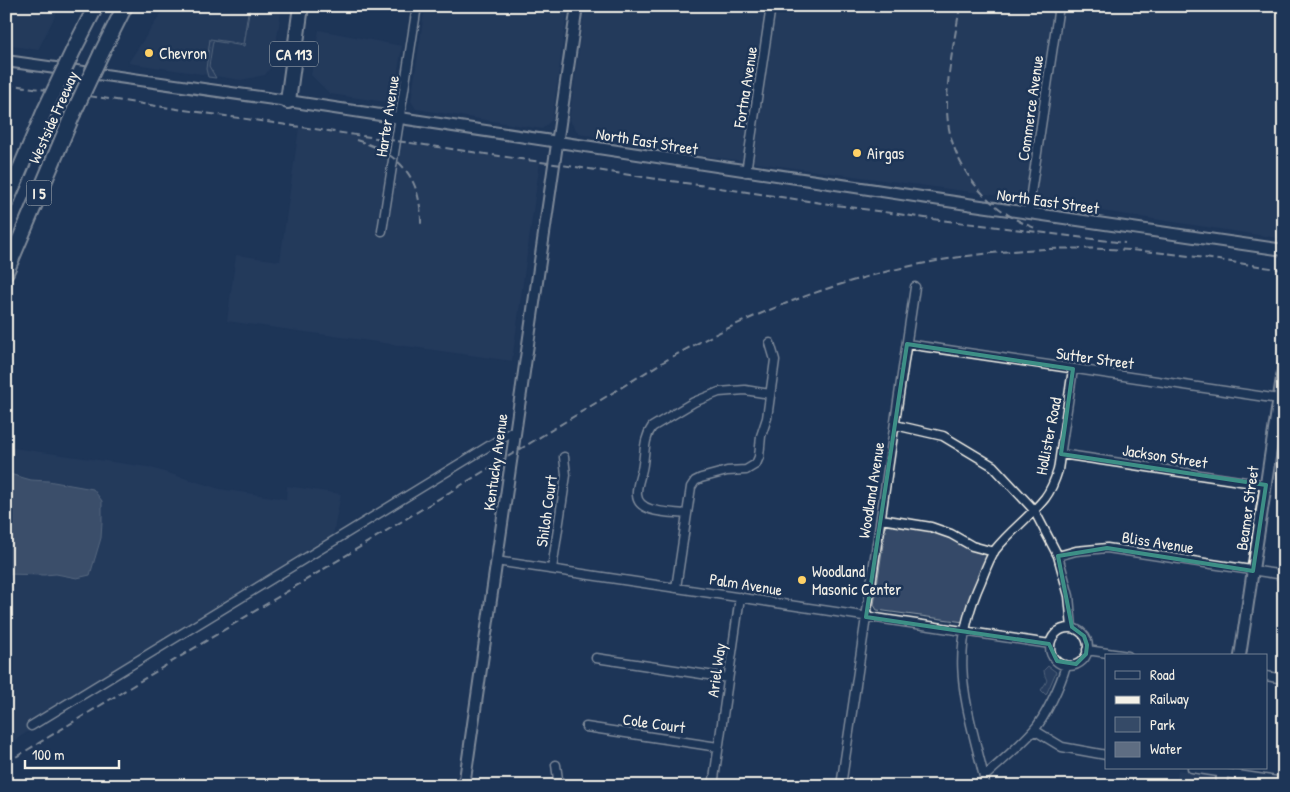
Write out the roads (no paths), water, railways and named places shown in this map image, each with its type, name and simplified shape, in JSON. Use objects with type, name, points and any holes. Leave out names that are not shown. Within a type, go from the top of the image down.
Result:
[{"type":"highway","name":"Westside Freeway","points":[[6,202],[74,49],[96,6]]},
{"type":"highway","name":"Westside Freeway","points":[[6,272],[73,114],[125,6]]},
{"type":"highway","points":[[104,49],[135,6]]},
{"type":"highway","name":"CA 113","points":[[288,101],[302,6]]},
{"type":"main road","name":"Kentucky Avenue","points":[[464,786],[577,6]]},
{"type":"main road","name":"North East Street","points":[[6,61],[288,101],[746,172],[1284,250]]},
{"type":"main road","name":"Beamer Street","points":[[1240,654],[1266,485],[1279,434],[1278,399],[1284,364]]},
{"type":"main road","points":[[1221,786],[1223,771]]},
{"type":"street","name":"Harter Avenue","points":[[382,231],[417,6]]},
{"type":"street","name":"Fortna Avenue","points":[[746,172],[771,6]]},
{"type":"street","name":"Commerce Avenue","points":[[1028,213],[1058,6]]},
{"type":"street","name":"Woodland Avenue","points":[[841,786],[915,287]]},
{"type":"street","points":[[676,588],[691,487],[695,481],[727,471],[746,470],[756,464],[759,457],[761,436],[767,418],[775,360],[770,343]]},
{"type":"street","name":"Sutter Street","points":[[907,344],[1278,399]]},
{"type":"street","name":"Hollister Road","points":[[985,786],[963,691],[961,653],[965,631],[976,591],[994,552],[1046,496],[1053,483],[1061,454],[1073,369]]},
{"type":"street","points":[[686,514],[651,510],[639,503],[637,488],[642,475],[647,434],[652,428],[684,407],[706,396],[732,390],[770,394]]},
{"type":"street","points":[[895,425],[943,436],[993,466],[1034,510],[1058,556],[1069,596],[1072,628]]},
{"type":"street","points":[[31,726],[515,430]]},
{"type":"street","name":"Jackson Street","points":[[1061,454],[1266,485]]},
{"type":"street","name":"Shiloh Court","points":[[552,569],[566,475],[564,457]]},
{"type":"street","points":[[880,520],[941,530],[972,546],[994,552]]},
{"type":"street","name":"Bliss Avenue","points":[[1058,556],[1076,551],[1107,548],[1284,575]]},
{"type":"street","name":"Palm Avenue","points":[[496,561],[1050,644]]},
{"type":"street","name":"Ariel Way","points":[[713,786],[740,597]]},
{"type":"street","points":[[1072,628],[1084,636],[1087,650],[1080,662],[1066,665],[1054,658],[1050,644],[1058,632],[1072,628]]},
{"type":"street","points":[[1087,650],[1114,654]]},
{"type":"street","points":[[596,658],[728,678]]},
{"type":"street","points":[[984,777],[1034,730],[1061,681],[1066,665]]},
{"type":"street","points":[[1268,676],[1284,679]]},
{"type":"street","name":"Cole Court","points":[[586,727],[718,747]]},
{"type":"street","points":[[1034,730],[1062,746],[1105,755]]},
{"type":"street","points":[[556,765],[562,785]]},
{"type":"street","points":[[1223,771],[1284,782]]},
{"type":"water","points":[[6,473],[31,480],[93,489],[102,501],[102,523],[101,538],[90,575],[77,578],[56,574],[6,574]]},
{"type":"railway","points":[[960,6],[947,93],[948,126],[953,146],[973,182],[986,197],[1019,221],[1038,229]]},
{"type":"railway","points":[[6,84],[925,218],[1125,243]]},
{"type":"railway","points":[[356,140],[386,153],[406,171],[418,195],[421,227]]},
{"type":"railway","points":[[6,763],[663,362],[715,335],[768,311],[822,290],[877,274],[933,262],[990,253],[1048,249],[1107,249],[1152,252],[1284,270]]},
{"type":"place","name":"Chevron","points":[[149,53]]},
{"type":"place","name":"Airgas","points":[[857,153]]},
{"type":"place","name":"Woodland Masonic Center","points":[[802,580]]}]
